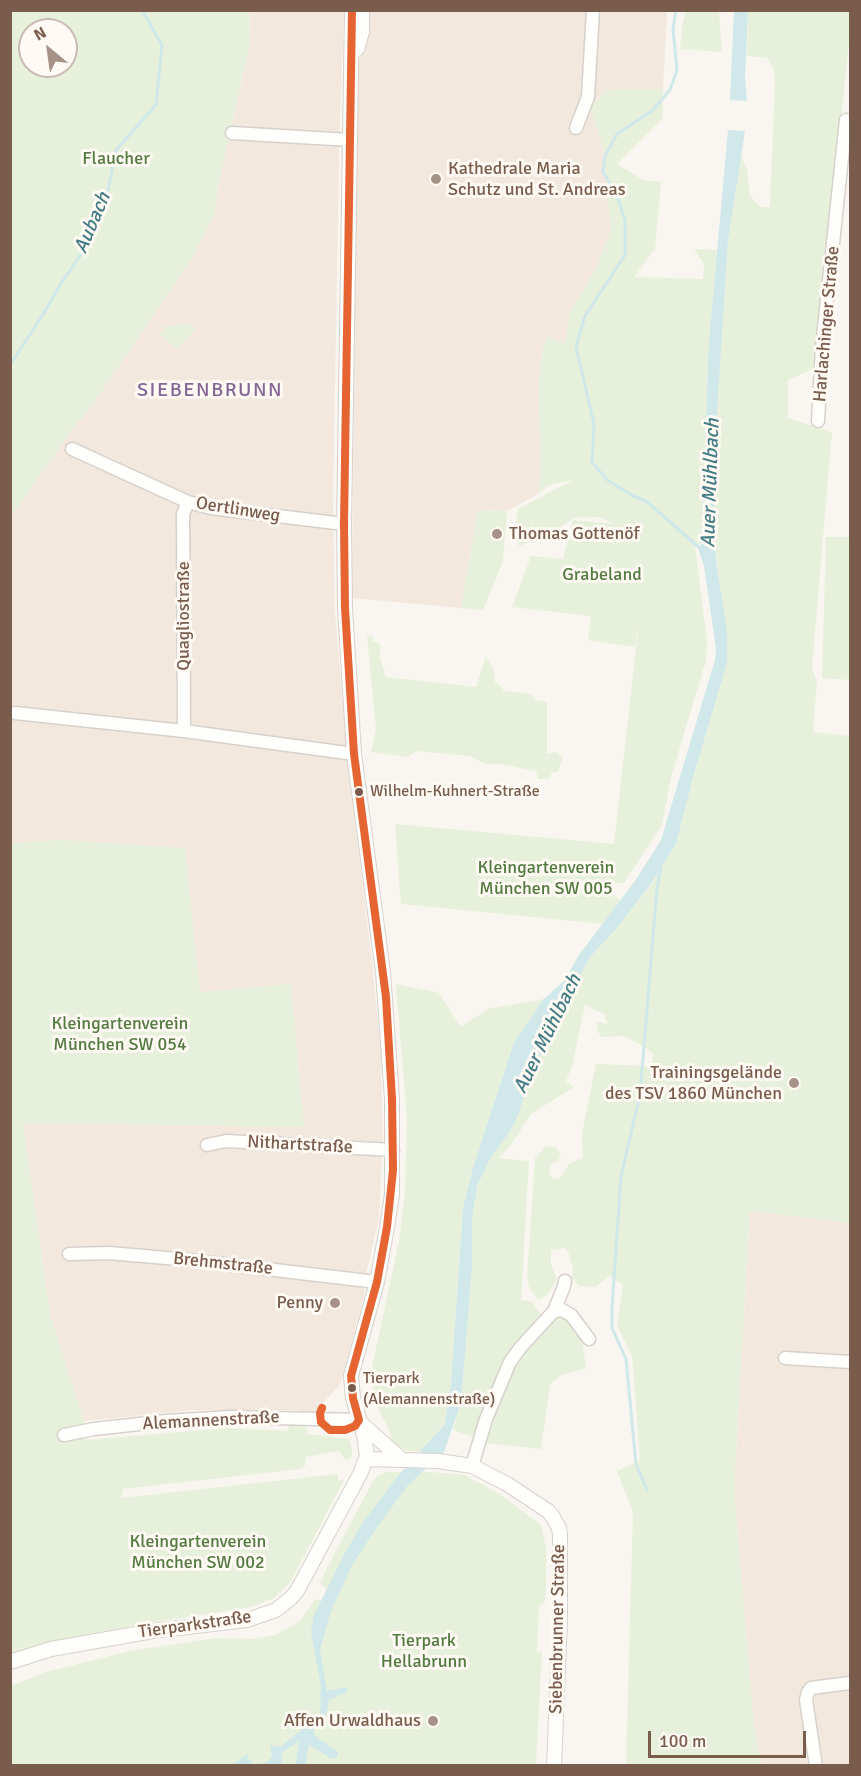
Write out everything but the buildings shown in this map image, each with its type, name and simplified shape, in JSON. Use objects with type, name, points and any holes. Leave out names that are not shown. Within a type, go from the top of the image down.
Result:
[{"type":"street","points":[[352,10],[344,524],[346,633],[354,754],[385,988],[391,1067],[393,1150],[392,1195],[377,1282],[351,1376],[353,1398],[368,1452],[366,1459]]},
{"type":"street","points":[[352,66],[362,32],[362,10]]},
{"type":"street","points":[[576,128],[588,97],[594,10]]},
{"type":"street","name":"Harlachinger Straße","points":[[818,421],[822,347],[848,120]]},
{"type":"street","points":[[232,133],[350,140]]},
{"type":"street","name":"Oertlinweg","points":[[72,449],[188,502],[238,513],[344,524]]},
{"type":"street","name":"Quagliostraße","points":[[184,731],[183,514],[188,502]]},
{"type":"street","points":[[15,713],[184,731],[354,754]]},
{"type":"street","name":"Nithartstraße","points":[[207,1145],[226,1141],[393,1150]]},
{"type":"street","name":"Brehmstraße","points":[[69,1254],[109,1253],[189,1260],[377,1282]]},
{"type":"street","points":[[554,1311],[565,1281]]},
{"type":"street","points":[[472,1466],[486,1419],[510,1362],[546,1317],[554,1311],[562,1310],[571,1315],[589,1339]]},
{"type":"street","points":[[785,1358],[850,1362]]},
{"type":"street","name":"Alemannenstraße","points":[[64,1435],[94,1429],[166,1421],[230,1417],[359,1420]]},
{"type":"street","points":[[359,1420],[363,1427],[406,1460]]},
{"type":"street","name":"Siebenbrunner Straße","points":[[366,1459],[438,1461],[472,1466],[507,1484],[548,1511],[560,1528],[560,1619],[554,1766]]},
{"type":"street","name":"Tierparkstraße","points":[[10,1662],[51,1649],[85,1642],[247,1620],[276,1610],[297,1591],[366,1459]]},
{"type":"street","points":[[816,1766],[806,1700],[808,1692],[812,1688],[850,1683]]},
{"type":"shaded area","points":[[249,11],[344,11],[339,149],[333,507],[335,612],[348,766],[381,1055],[383,1136],[379,1218],[367,1270],[364,1295],[340,1385],[313,1413],[299,1413],[298,1410],[192,1410],[84,1421],[50,1314],[23,1122],[304,1127],[291,984],[200,992],[63,840],[11,843],[11,517],[71,431],[95,401],[192,258],[214,215],[218,187],[250,44]]},
{"type":"shaded area","points":[[369,11],[667,11],[663,89],[607,90],[590,107],[603,147],[611,230],[595,270],[570,313],[565,345],[542,350],[538,389],[541,473],[538,494],[507,511],[478,510],[461,608],[352,598],[357,69],[368,32]]},
{"type":"shaded area","points":[[750,1211],[850,1223],[850,1765],[761,1765],[754,1726],[734,1489]]},
{"type":"green space","name":"Flaucher","points":[[11,11],[249,11],[250,43],[218,187],[214,215],[192,258],[95,401],[71,431],[11,517]]},
{"type":"green space","points":[[686,11],[719,11],[722,52],[680,49]]},
{"type":"green space","points":[[748,11],[850,11],[850,35],[827,248],[817,367],[788,380],[788,418],[832,432],[812,668],[817,682],[813,732],[850,736],[850,1223],[750,1211],[734,1489],[754,1726],[761,1765],[626,1765],[633,1512],[617,1471],[640,1460],[632,1356],[617,1326],[623,1285],[609,1276],[596,1287],[580,1286],[572,1279],[573,1269],[565,1248],[551,1250],[551,1265],[557,1279],[547,1295],[538,1300],[529,1287],[527,1278],[535,1158],[546,1146],[555,1147],[561,1153],[559,1159],[550,1165],[549,1173],[552,1179],[560,1178],[569,1164],[583,1158],[582,1134],[596,1064],[652,1066],[653,1053],[634,1041],[622,1036],[601,1037],[597,1029],[597,1022],[608,1024],[604,1014],[585,1005],[572,1066],[566,1081],[574,1087],[531,1114],[509,1148],[498,1158],[529,1161],[521,1300],[532,1302],[542,1316],[526,1332],[502,1365],[490,1391],[476,1438],[453,1430],[461,1403],[472,1268],[472,1219],[477,1186],[491,1157],[511,1130],[531,1076],[571,991],[591,956],[649,888],[676,844],[727,663],[714,532],[715,444],[728,241],[741,156],[747,169],[750,196],[760,207],[770,207],[775,82],[774,69],[767,58],[747,56]]},
{"type":"green space","points":[[663,89],[663,118],[617,164],[643,180],[661,182],[655,249],[634,277],[703,279],[704,264],[694,249],[717,250],[709,341],[701,543],[695,547],[707,640],[706,660],[671,777],[662,825],[624,883],[607,882],[605,888],[620,900],[603,924],[401,904],[395,824],[614,844],[639,622],[635,647],[588,640],[591,616],[512,607],[531,556],[563,559],[573,520],[615,524],[600,517],[574,518],[548,535],[519,546],[514,535],[518,509],[573,480],[552,484],[538,494],[541,473],[538,389],[542,350],[548,336],[565,344],[570,313],[595,270],[611,230],[603,147],[590,107],[607,90]]},
{"type":"green space","points":[[189,324],[195,330],[177,348],[160,335],[166,326]]},
{"type":"green space","points":[[478,510],[507,511],[503,561],[483,610],[461,608]]},
{"type":"green space","points":[[826,537],[850,537],[850,680],[822,678]]},
{"type":"green space","points":[[367,636],[373,637],[373,641],[380,644],[380,658],[386,677],[476,687],[486,657],[494,670],[495,683],[500,685],[504,691],[530,694],[536,700],[547,702],[547,754],[555,752],[563,757],[558,772],[552,773],[548,779],[538,779],[536,771],[499,764],[485,764],[470,756],[416,751],[407,757],[371,752],[376,729]]},
{"type":"green space","points":[[63,840],[185,848],[200,992],[291,984],[304,1127],[23,1123],[50,1314],[84,1421],[87,1440],[225,1428],[288,1431],[289,1425],[307,1427],[307,1434],[349,1439],[352,1456],[346,1461],[339,1451],[306,1457],[305,1466],[300,1469],[123,1489],[121,1498],[338,1474],[338,1480],[344,1480],[290,1583],[274,1598],[240,1609],[141,1624],[34,1646],[11,1655],[11,843]]},
{"type":"green space","points":[[396,984],[439,993],[461,1027],[488,1009],[544,999],[514,1042],[472,1171],[463,1208],[451,1383],[445,1424],[421,1451],[406,1451],[392,1440],[378,1408],[371,1372],[399,1241],[405,1192],[407,1118]]},
{"type":"green space","points":[[560,1317],[571,1322],[581,1333],[586,1368],[560,1376],[550,1384],[541,1449],[485,1443],[501,1393],[514,1366],[553,1319]]},
{"type":"green space","name":"Tierpark Hellabrunn","points":[[387,1472],[465,1475],[501,1495],[541,1525],[546,1548],[546,1590],[544,1604],[539,1605],[537,1652],[542,1651],[536,1765],[11,1766],[11,1686],[46,1672],[130,1651],[216,1638],[254,1639],[275,1635],[300,1621],[315,1599],[322,1601],[327,1590],[320,1582],[373,1481],[379,1475]]},
{"type":"water","points":[[734,11],[748,11],[745,78],[747,101],[730,100]]},
{"type":"water","points":[[728,130],[745,131],[728,241],[715,445],[714,532],[727,630],[727,663],[676,844],[649,887],[591,956],[571,991],[531,1076],[511,1130],[491,1157],[477,1186],[472,1219],[472,1267],[461,1403],[444,1452],[408,1485],[377,1527],[352,1565],[330,1614],[320,1649],[327,1691],[347,1687],[347,1692],[329,1700],[325,1723],[316,1725],[309,1735],[281,1753],[283,1760],[279,1765],[231,1766],[249,1753],[247,1757],[253,1764],[265,1763],[272,1757],[270,1745],[280,1747],[320,1715],[321,1686],[311,1632],[314,1615],[363,1522],[397,1477],[445,1424],[451,1383],[463,1208],[472,1171],[514,1042],[544,999],[565,980],[579,955],[635,881],[661,840],[715,660],[716,649],[704,566],[699,551],[709,341]]},
{"type":"waterway","name":"Aubach","points":[[10,365],[88,244],[108,190],[116,150],[156,105],[162,45],[142,10]]},
{"type":"waterway","points":[[676,10],[673,29],[677,70],[670,90],[652,111],[617,134],[605,156],[603,172],[616,193],[625,220],[625,255],[585,316],[576,347],[594,424],[592,462],[606,479],[633,496],[646,501],[701,549]]},
{"type":"waterway","points":[[647,1490],[636,1464],[626,1359],[612,1328],[612,1308],[621,1176],[640,1095],[657,889],[661,865]]},
{"type":"waterway","name":"Auer Mühlbach","points":[[300,1766],[306,1731],[310,1728]]},
{"type":"waterway","points":[[306,1731],[314,1742],[333,1754]]},
{"type":"transit line","points":[[322,1408],[321,1422],[330,1430],[345,1430],[355,1426],[359,1420],[353,1398],[351,1376],[377,1282],[387,1227],[393,1170],[392,1099],[386,997],[354,754],[345,608],[344,524],[352,10]]},
{"type":"place","name":"Kathedrale Maria Schutz und St. Andreas","points":[[436,179]]},
{"type":"place","name":"Thomas Gottenöf","points":[[497,534]]},
{"type":"place","name":"Wilhelm-Kuhnert-Straße","points":[[359,792]]},
{"type":"place","name":"Trainingsgelände des TSV 1860 München","points":[[794,1083]]},
{"type":"place","name":"Penny","points":[[335,1303]]},
{"type":"place","name":"Tierpark (Alemannenstraße)","points":[[352,1388]]},
{"type":"place","name":"Affen Urwaldhaus","points":[[433,1721]]},
{"type":"district","name":"SIEBENBRUNN","points":[[210,391]]},
{"type":"park label","name":"Grabeland","points":[[602,575]]},
{"type":"park label","name":"Kleingartenverein München SW 005","points":[[546,878]]},
{"type":"park label","name":"Kleingartenverein München SW 054","points":[[120,1034]]},
{"type":"park label","name":"Kleingartenverein München SW 002","points":[[198,1552]]}]
